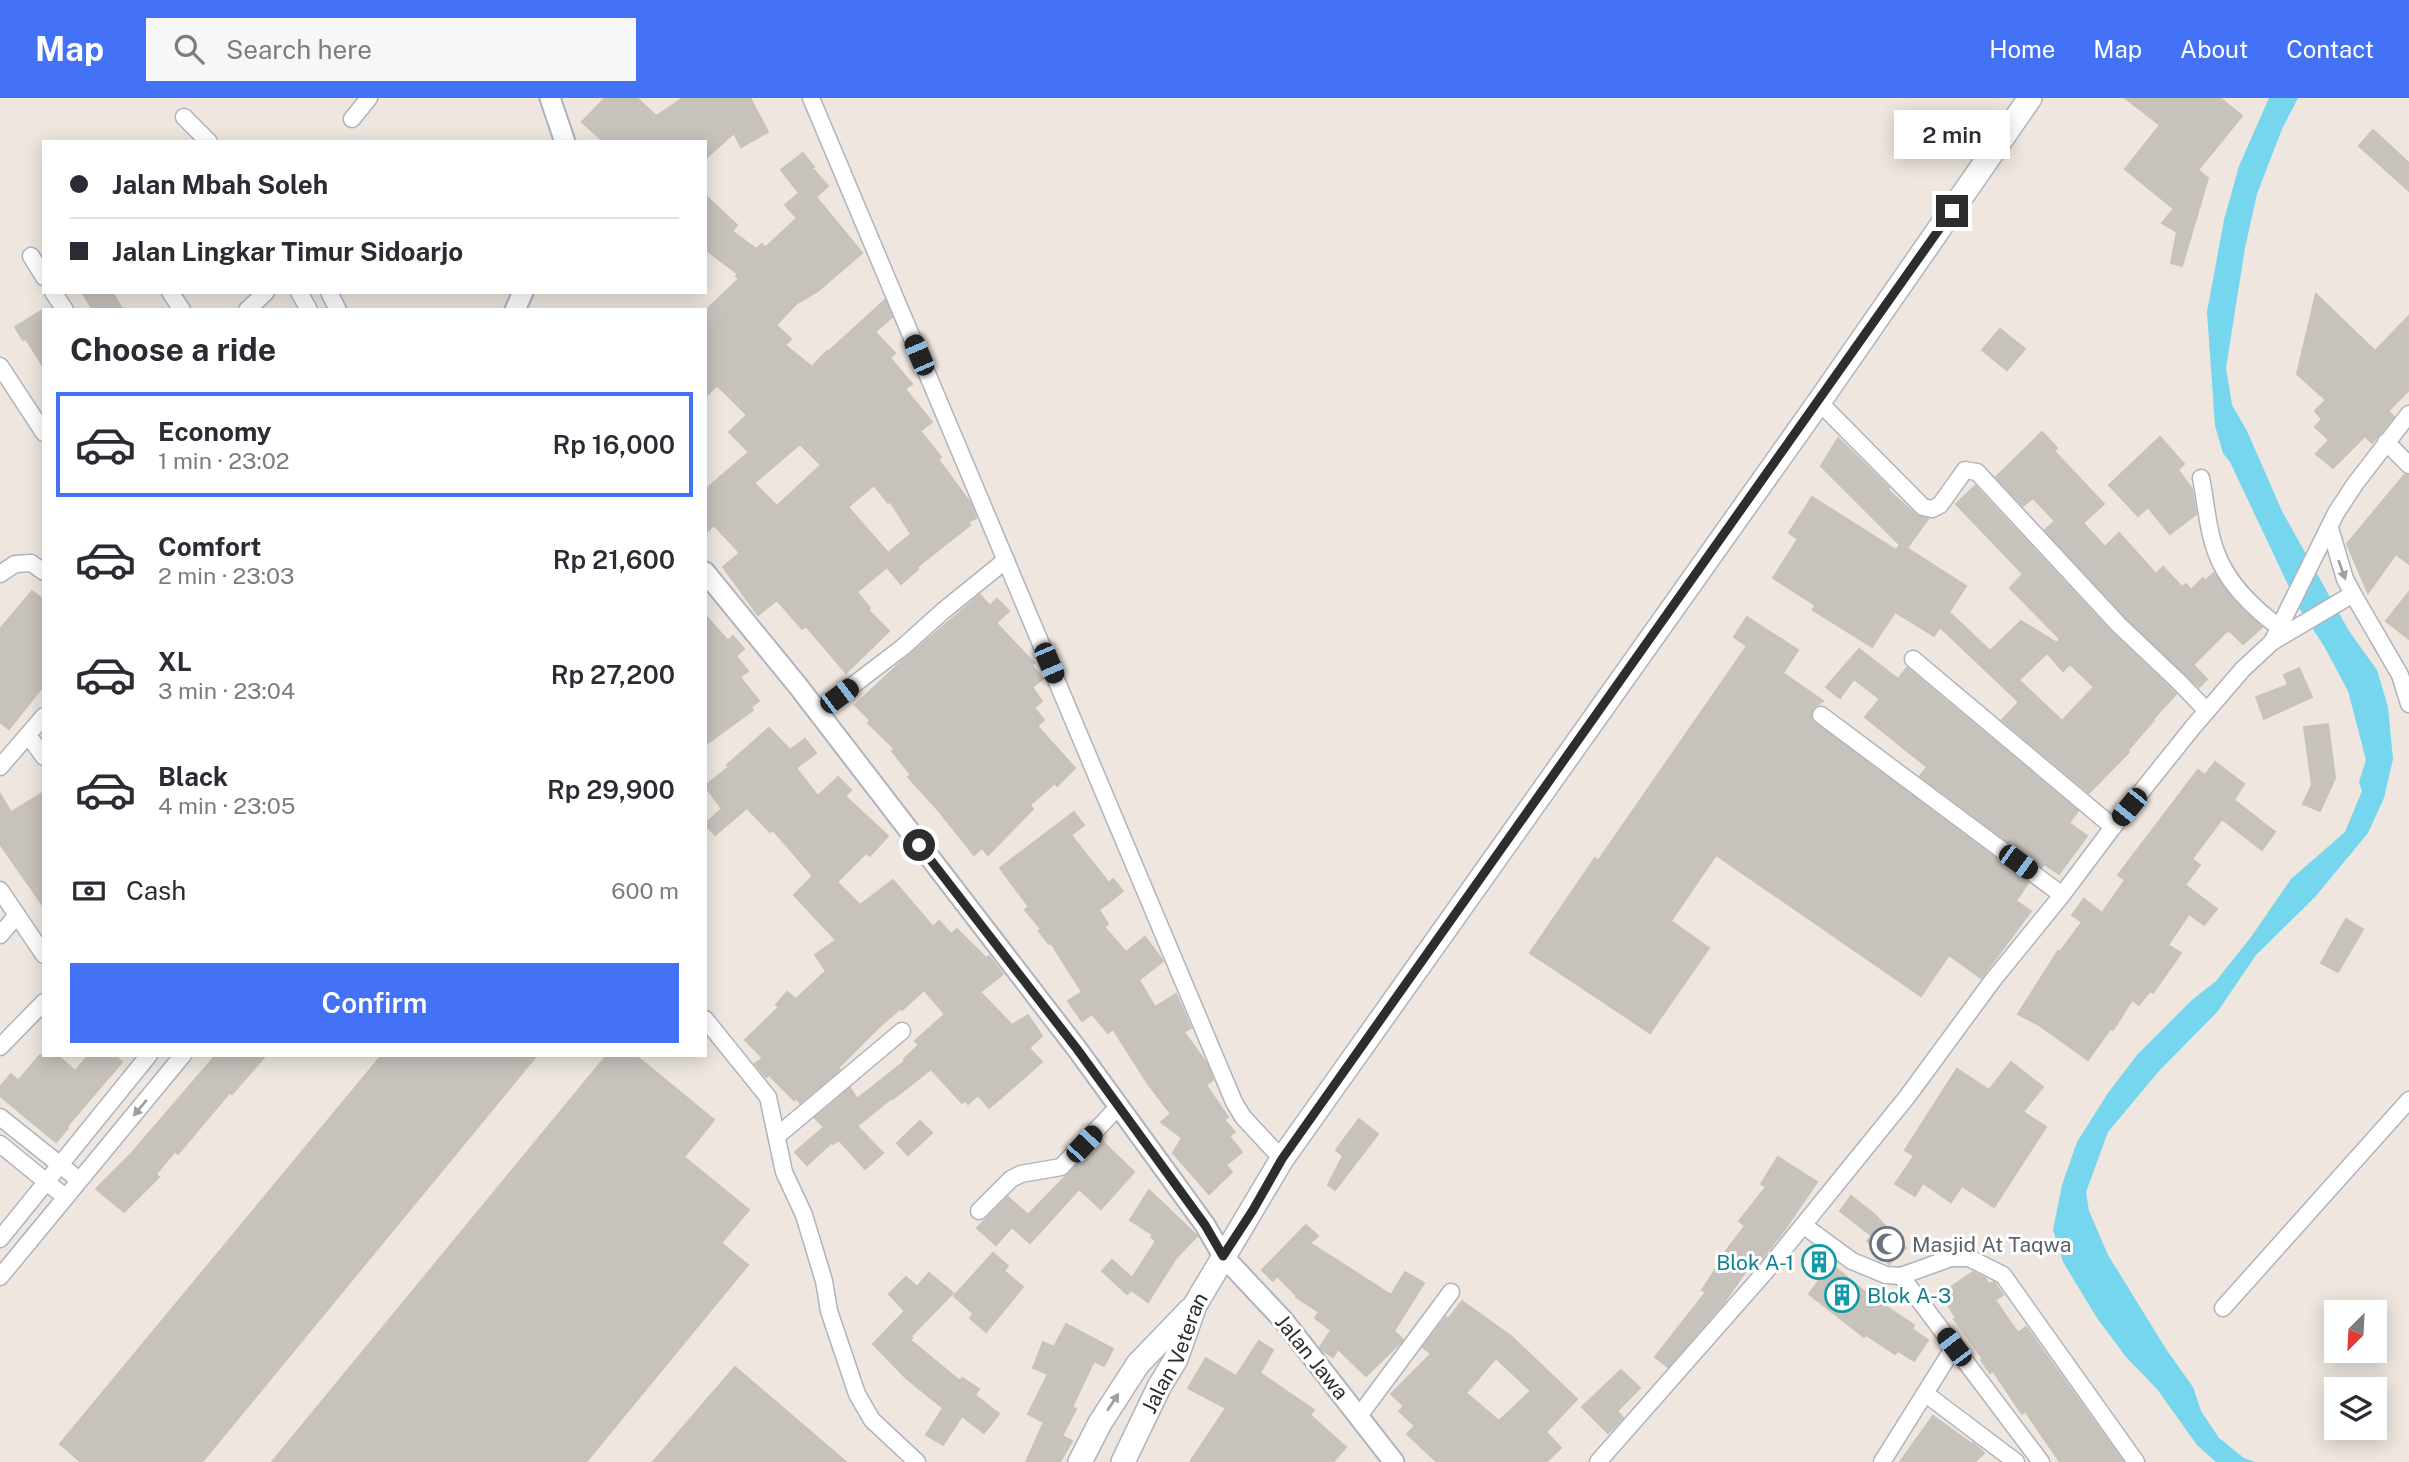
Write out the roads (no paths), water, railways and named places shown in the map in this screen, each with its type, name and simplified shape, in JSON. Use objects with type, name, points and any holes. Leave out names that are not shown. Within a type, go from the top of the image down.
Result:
[{"type":"main road","points":[[1195,1305],[1282,1159],[1819,402],[2031,98]]},
{"type":"main road","name":"Jalan Veteran","points":[[1080,1462],[1100,1423],[1138,1364],[1195,1305]]},
{"type":"main road","name":"Jalan Veteran","points":[[1124,1462],[1159,1387],[1176,1359],[1195,1305]]},
{"type":"street","points":[[352,119],[369,98]]},
{"type":"street","points":[[550,98],[564,140]]},
{"type":"street","points":[[811,98],[1234,1102],[1243,1117],[1282,1159]]},
{"type":"street","points":[[184,117],[207,140]]},
{"type":"street","points":[[30,256],[42,274]]},
{"type":"street","points":[[249,308],[264,294]]},
{"type":"street","points":[[0,366],[42,430]]},
{"type":"street","points":[[1819,402],[1923,507],[1932,509],[1940,505],[1965,470],[1977,472],[2119,625],[2207,711]]},
{"type":"street","points":[[2283,630],[2317,550],[2355,484],[2409,414]]},
{"type":"street","points":[[2386,442],[2409,465]]},
{"type":"street","points":[[2201,478],[2215,551],[2251,605],[2283,630]]},
{"type":"street","points":[[2330,528],[2345,579],[2346,598],[2400,676],[2409,704]]},
{"type":"street","points":[[818,712],[903,647],[1006,560]]},
{"type":"street","points":[[0,574],[15,564],[31,562],[42,570]]},
{"type":"street","name":"Jalan Jawa","points":[[707,574],[818,712],[1119,1106],[1205,1225],[1223,1256],[1284,1321],[1394,1462]]},
{"type":"street","points":[[1598,1462],[1766,1271],[1907,1097],[1993,980],[2113,827],[2243,669],[2283,630],[2346,598]]},
{"type":"street","points":[[1913,659],[2113,827]]},
{"type":"street","points":[[1821,715],[2062,895]]},
{"type":"street","points":[[0,767],[42,718]]},
{"type":"street","points":[[28,734],[42,754]]},
{"type":"street","points":[[0,890],[42,952]]},
{"type":"street","points":[[0,935],[17,915]]},
{"type":"street","points":[[0,1047],[42,1004]]},
{"type":"street","points":[[707,1022],[768,1097],[784,1172],[804,1215],[824,1281],[829,1311],[858,1394],[872,1420],[917,1462]]},
{"type":"street","points":[[777,1136],[902,1031]]},
{"type":"street","points":[[0,1238],[147,1057]]},
{"type":"street","points":[[0,1277],[181,1057]]},
{"type":"street","points":[[2223,1308],[2409,1100]]},
{"type":"street","points":[[979,1211],[1011,1179],[1021,1174],[1061,1167],[1119,1106]]},
{"type":"street","points":[[0,1117],[79,1180]]},
{"type":"street","points":[[0,1144],[65,1198]]},
{"type":"street","points":[[1803,1225],[1852,1261],[1879,1273],[1901,1276],[1951,1258],[1969,1258],[2003,1275],[2136,1462]]},
{"type":"street","points":[[1901,1276],[2040,1462]]},
{"type":"street","points":[[1359,1416],[1451,1292]]},
{"type":"street","points":[[1882,1462],[1954,1347]]},
{"type":"street","points":[[1926,1394],[2016,1462]]},
{"type":"water","points":[[2269,98],[2298,98],[2282,129],[2257,194],[2245,248],[2226,368],[2232,405],[2247,431],[2282,511],[2349,631],[2377,670],[2388,707],[2393,759],[2384,798],[2368,833],[2315,897],[2256,955],[2218,1011],[2159,1071],[2108,1132],[2086,1192],[2089,1211],[2108,1255],[2166,1349],[2193,1387],[2201,1411],[2219,1438],[2244,1458],[2255,1462],[2216,1462],[2197,1445],[2157,1389],[2126,1357],[2097,1318],[2063,1262],[2053,1230],[2062,1185],[2077,1142],[2108,1093],[2137,1055],[2192,1000],[2216,981],[2251,937],[2291,879],[2345,832],[2362,791],[2359,782],[2366,760],[2348,691],[2324,646],[2299,608],[2230,462],[2223,453],[2215,426],[2207,312],[2224,220],[2239,166]]},
{"type":"place","name":"Masjid At Taqwa","points":[[1887,1244]]},
{"type":"place","name":"Blok A-1","points":[[1819,1262]]},
{"type":"place","name":"Blok A-3","points":[[1842,1295]]}]
